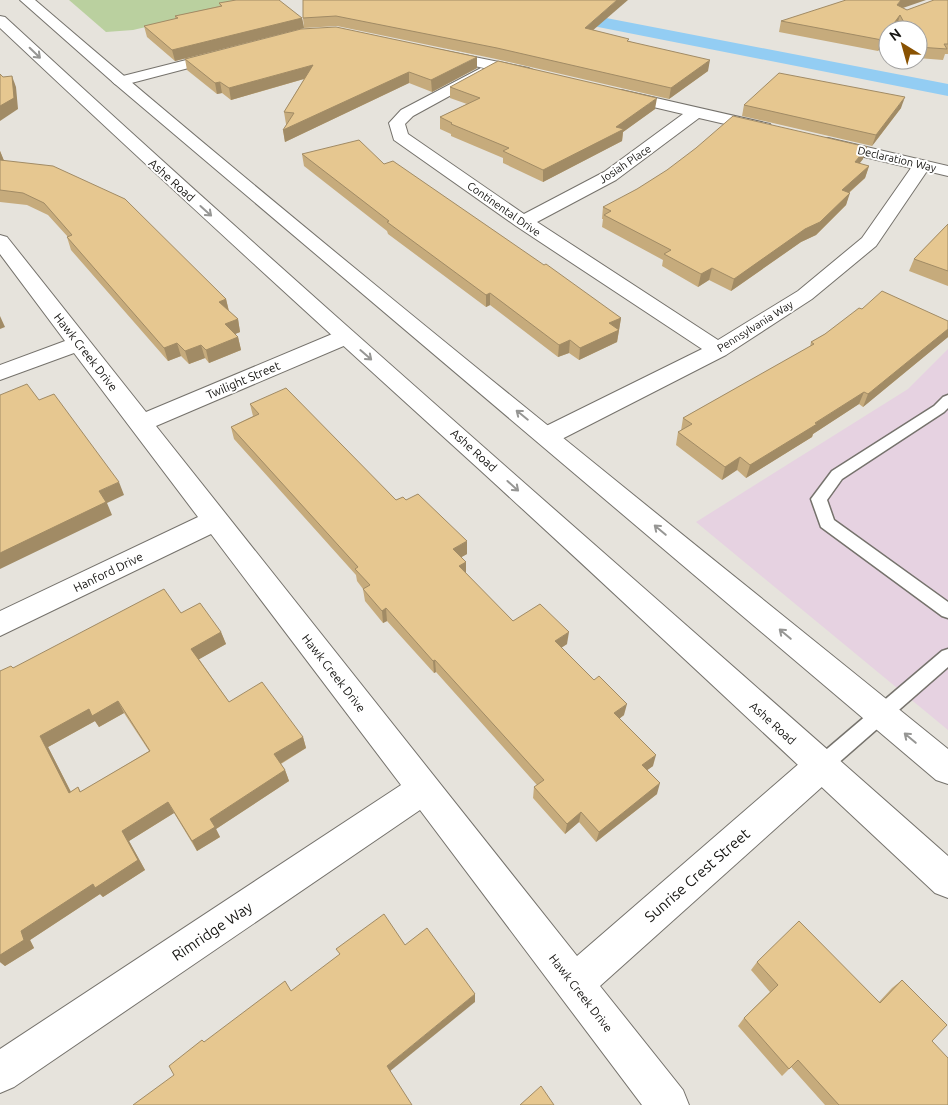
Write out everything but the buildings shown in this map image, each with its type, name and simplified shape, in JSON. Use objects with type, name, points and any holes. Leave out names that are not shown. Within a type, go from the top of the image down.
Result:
[{"type":"street","points":[[27,0],[120,81],[948,769]]},
{"type":"street","name":"Ashe Road","points":[[0,20],[345,337],[490,464],[948,880]]},
{"type":"street","points":[[61,50],[91,56]]},
{"type":"street","points":[[120,81],[235,52]]},
{"type":"street","points":[[431,52],[544,76]]},
{"type":"street","name":"Continental Drive","points":[[496,65],[407,114],[397,123],[400,136],[523,222],[718,350]]},
{"type":"street","points":[[602,90],[782,132]]},
{"type":"street","name":"Josiah Place","points":[[523,222],[610,176],[697,112]]},
{"type":"street","name":"Declaration Way","points":[[810,139],[948,171]]},
{"type":"street","name":"Pennsylvania Way","points":[[547,436],[718,350],[804,295],[869,242],[922,165]]},
{"type":"street","name":"Hawk Creek Drive","points":[[0,241],[668,1105]]},
{"type":"street","name":"Twilight Street","points":[[141,423],[345,337]]},
{"type":"street","points":[[0,373],[79,343]]},
{"type":"street","name":"Hanford Drive","points":[[0,624],[216,520]]},
{"type":"street","name":"Sunrise Crest Street","points":[[574,984],[821,766]]},
{"type":"street","name":"Rimridge Way","points":[[0,1073],[423,789]]},
{"type":"lane","points":[[948,400],[939,409],[837,475],[819,498],[827,523],[948,611]]},
{"type":"lane","points":[[821,766],[948,656]]},
{"type":"shaded area","points":[[948,349],[948,730],[696,522],[908,389]]},
{"type":"green space","points":[[69,0],[261,0],[133,30],[106,32]]},
{"type":"waterway","points":[[486,0],[948,90]]}]
